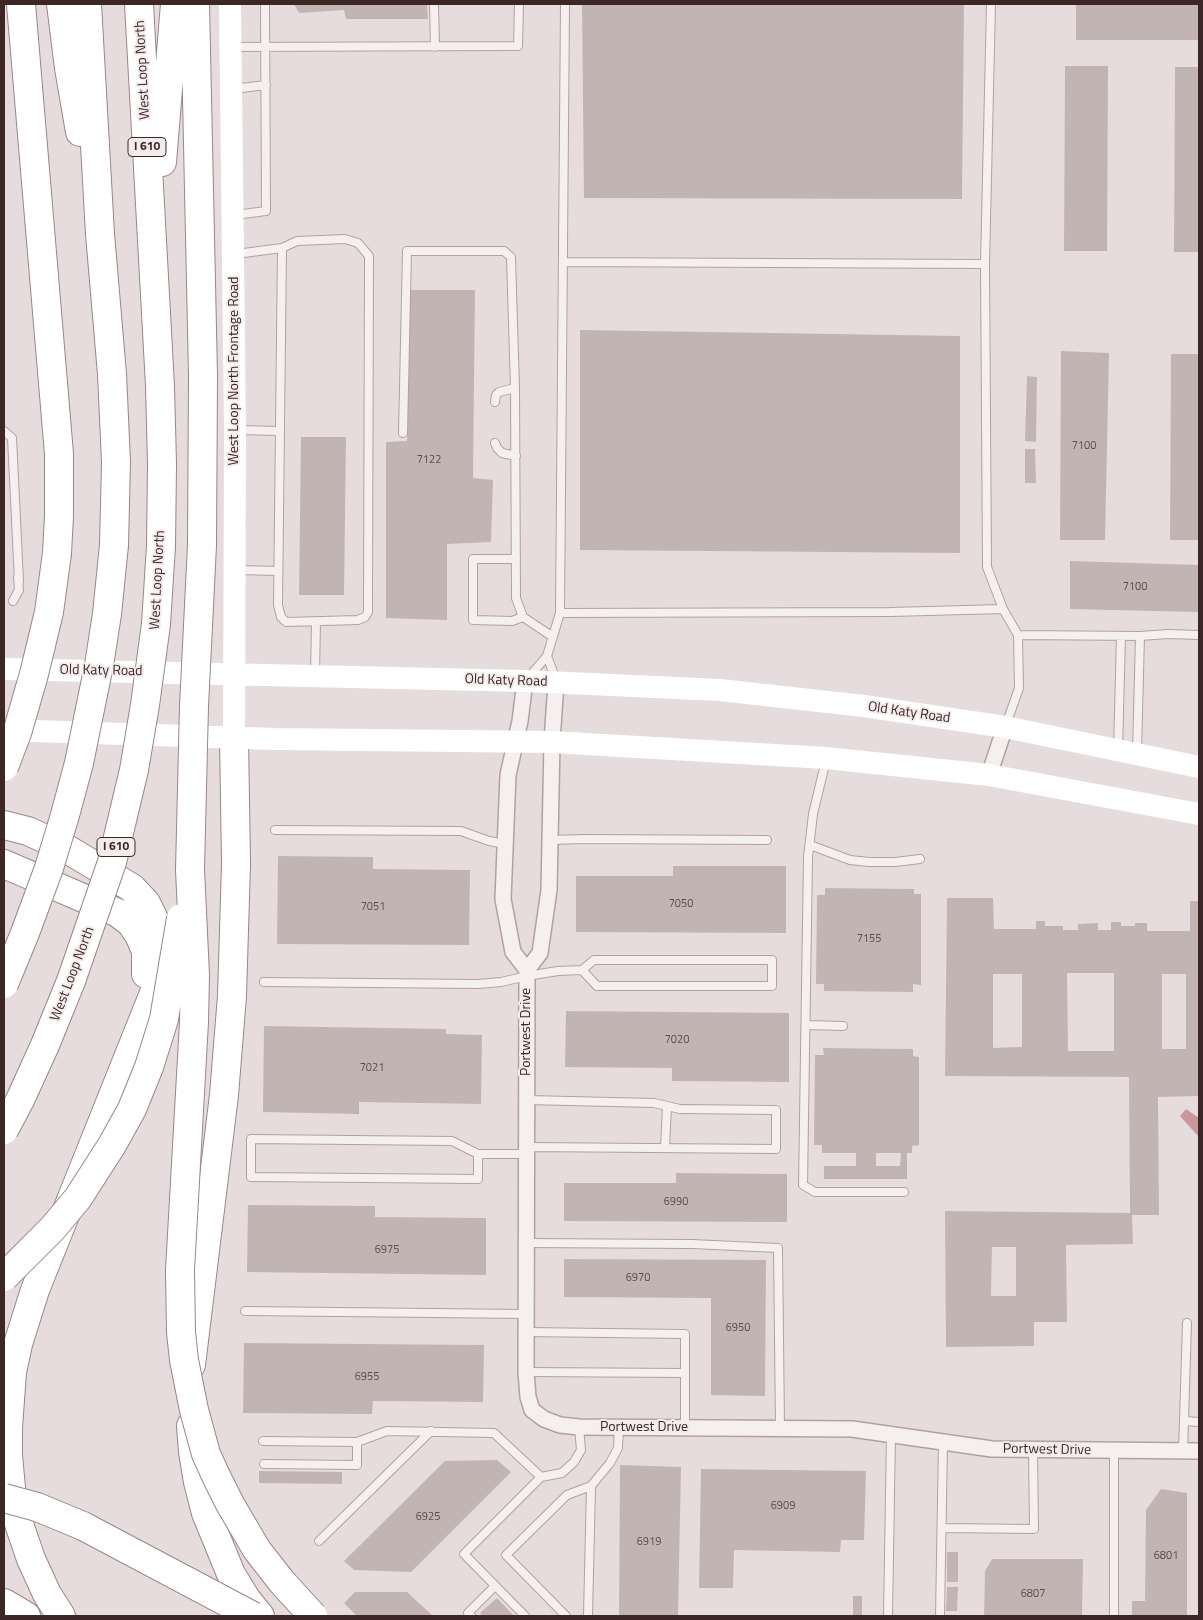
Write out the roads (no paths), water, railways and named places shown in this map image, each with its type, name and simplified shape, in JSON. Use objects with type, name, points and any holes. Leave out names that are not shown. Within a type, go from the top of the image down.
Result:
[{"type":"highway","points":[[4,767],[17,733],[49,612],[57,553],[59,516],[59,454],[21,4]]},
{"type":"highway","points":[[62,4],[72,87],[100,234]]},
{"type":"highway","points":[[4,984],[49,868],[66,815],[91,710],[103,640],[114,545],[116,462],[112,374],[100,234],[88,4]]},
{"type":"highway","name":"West Loop North","points":[[4,1130],[45,1045],[71,981],[112,862],[134,770],[156,624],[161,546],[161,424],[139,4]]},
{"type":"highway","points":[[154,290],[175,4]]},
{"type":"highway","points":[[195,4],[203,376],[202,545],[194,706],[190,870],[195,975],[194,1032],[179,1303],[184,1360],[194,1410],[206,1454],[230,1504],[257,1550],[282,1582],[314,1616]]},
{"type":"highway","points":[[234,738],[236,864],[232,1004],[222,1105],[192,1348],[190,1418],[194,1459],[206,1513],[231,1574],[247,1600],[260,1616]]},
{"type":"highway","points":[[4,825],[28,831],[67,849],[132,888],[146,903],[152,915],[159,931],[161,949],[154,993],[35,1290],[9,1344]]},
{"type":"highway","points":[[4,864],[118,913],[131,923],[139,935],[146,951],[148,969],[143,988],[22,1285],[9,1344],[12,1372],[8,1428],[11,1488],[19,1524],[32,1559],[47,1594],[61,1616]]},
{"type":"highway","points":[[4,1277],[53,1228],[78,1198],[112,1145],[132,1108],[149,1067],[164,1019],[190,870]]},
{"type":"highway","points":[[4,1498],[37,1507],[83,1526],[253,1616]]},
{"type":"highway","points":[[4,1510],[19,1563],[46,1616]]},
{"type":"highway","points":[[4,1603],[26,1616]]},
{"type":"main road","name":"West Loop North Frontage Road","points":[[230,4],[235,430],[234,738]]},
{"type":"main road","name":"Old Katy Road","points":[[4,670],[525,681],[720,690],[864,706],[1005,727],[1199,767]]},
{"type":"main road","points":[[4,730],[234,738],[552,742],[826,758],[989,775],[1199,814]]},
{"type":"street","name":"Portwest Drive","points":[[525,681],[508,775],[503,899],[513,952],[527,973]]},
{"type":"street","name":"Portwest Drive","points":[[556,682],[552,742],[549,890],[540,953],[527,973],[526,1372],[528,1397],[532,1410],[544,1419],[560,1425],[579,1427],[852,1429],[943,1443],[992,1448],[1199,1451]]},
{"type":"street","points":[[989,775],[1005,727]]},
{"type":"lane","points":[[233,216],[266,211],[265,4]]},
{"type":"lane","points":[[434,4],[435,47]]},
{"type":"lane","points":[[230,47],[518,46],[519,4]]},
{"type":"lane","points":[[525,681],[547,656],[560,613],[565,4]]},
{"type":"lane","points":[[991,4],[986,264],[987,567],[1003,609],[1018,635],[1018,688],[1005,727]]},
{"type":"lane","points":[[231,89],[266,85]]},
{"type":"lane","points":[[234,254],[282,248],[297,241],[345,240],[358,243],[369,256],[368,612],[365,617],[358,620],[286,622],[281,617],[278,605],[282,248]]},
{"type":"lane","points":[[403,433],[407,252],[504,252],[511,257],[516,456],[516,598],[523,617],[553,636]]},
{"type":"lane","points":[[563,262],[986,264]]},
{"type":"lane","points":[[495,402],[496,395],[499,392],[514,388]]},
{"type":"lane","points":[[235,430],[280,431]]},
{"type":"lane","points":[[4,431],[12,438],[19,581],[19,590],[13,601]]},
{"type":"lane","points":[[495,443],[502,453],[516,456]]},
{"type":"lane","points":[[516,559],[473,559],[473,620],[512,621],[523,617]]},
{"type":"lane","points":[[14,567],[19,581]]},
{"type":"lane","points":[[235,570],[278,571]]},
{"type":"lane","points":[[560,613],[890,612],[1003,609]]},
{"type":"lane","points":[[315,676],[316,622]]},
{"type":"lane","points":[[1018,635],[1199,635]]},
{"type":"lane","points":[[1121,636],[1127,752]]},
{"type":"lane","points":[[1127,752],[1140,636]]},
{"type":"lane","points":[[547,656],[556,682]]},
{"type":"lane","points":[[826,758],[813,814],[810,845],[804,1185],[815,1192],[904,1192]]},
{"type":"lane","points":[[275,830],[460,831],[489,842],[505,844]]},
{"type":"lane","points":[[550,840],[767,840]]},
{"type":"lane","points":[[810,845],[830,854],[859,861],[895,862],[920,859]]},
{"type":"lane","points":[[264,982],[478,984],[501,982],[527,973],[582,970],[594,960],[772,960],[772,986],[597,986],[582,970]]},
{"type":"lane","points":[[806,1025],[843,1026]]},
{"type":"lane","points":[[478,1154],[478,1179],[251,1177],[250,1138],[452,1141],[478,1154],[527,1150],[776,1149],[776,1110],[680,1109],[654,1102],[527,1100]]},
{"type":"lane","points":[[665,1148],[667,1106]]},
{"type":"lane","points":[[526,1243],[692,1244],[778,1248],[780,1428]]},
{"type":"lane","points":[[245,1310],[526,1314]]},
{"type":"lane","points":[[1183,1451],[1187,1322]]},
{"type":"lane","points":[[526,1332],[685,1334],[685,1428]]},
{"type":"lane","points":[[526,1372],[685,1373]]},
{"type":"lane","points":[[1185,1421],[1199,1422]]},
{"type":"lane","points":[[525,1616],[464,1554],[541,1477],[562,1474],[574,1462],[580,1450],[579,1427]]},
{"type":"lane","points":[[566,1616],[506,1555],[568,1495],[591,1486],[610,1463],[618,1448],[619,1427]]},
{"type":"lane","points":[[263,1441],[357,1442],[387,1431],[494,1433],[541,1477]]},
{"type":"lane","points":[[319,1541],[431,1432]]},
{"type":"lane","points":[[888,1616],[891,1435]]},
{"type":"lane","points":[[264,1464],[357,1465],[357,1442]]},
{"type":"lane","points":[[940,1616],[943,1443]]},
{"type":"lane","points":[[942,1528],[1034,1529],[1033,1450]]},
{"type":"lane","points":[[1114,1450],[1114,1616]]},
{"type":"lane","points":[[588,1616],[591,1486]]},
{"type":"lane","points":[[471,1616],[468,1613],[495,1586]]}]
